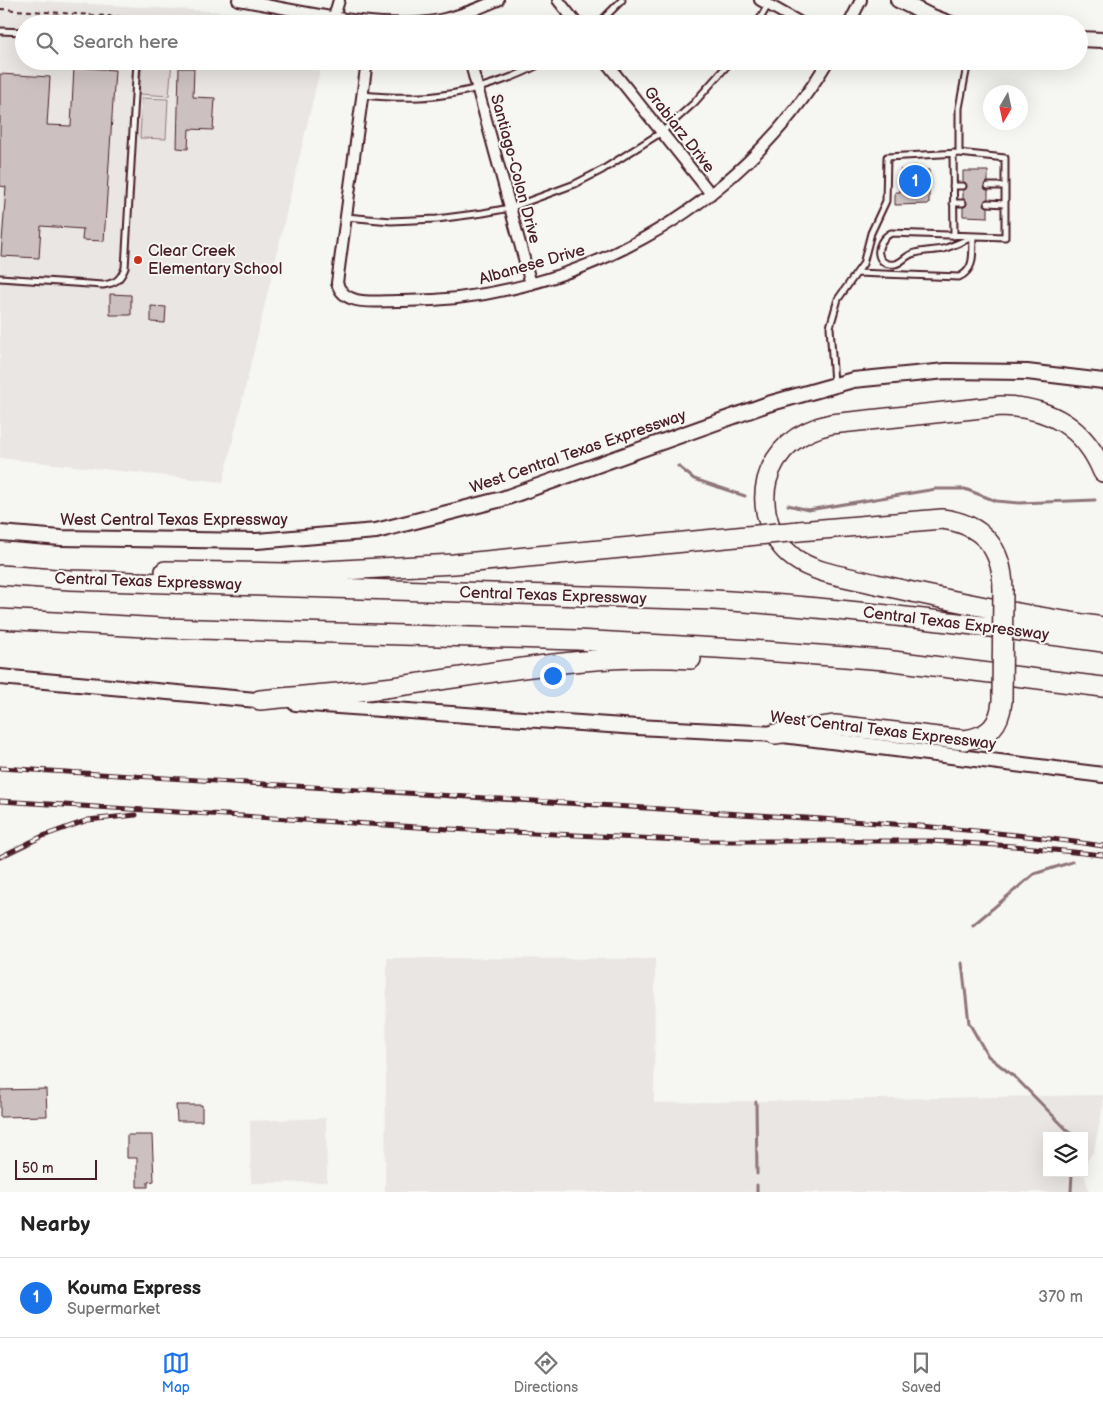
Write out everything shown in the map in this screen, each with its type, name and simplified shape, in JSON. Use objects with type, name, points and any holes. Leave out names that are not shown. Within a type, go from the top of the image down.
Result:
[{"type":"highway","points":[[1103,472],[1093,451],[1081,436],[1067,424],[1052,415],[1037,410],[1020,406],[1001,406],[815,427],[800,434],[779,454],[772,466],[764,497],[766,512],[775,537],[794,558],[808,566],[824,572],[1015,614],[1103,628]]},
{"type":"highway","points":[[70,580],[134,570],[286,573],[454,564],[928,520],[956,521],[970,526],[983,535],[993,547],[1000,560],[1003,573],[1002,701],[1001,712],[993,728],[985,734],[964,740],[835,725],[775,734]]},
{"type":"highway","name":"Central Texas Expressway","points":[[0,575],[70,580],[714,600],[798,605],[956,622],[1103,642]]},
{"type":"highway","points":[[0,619],[163,628],[577,640],[885,660],[1103,687]]},
{"type":"highway","points":[[260,700],[384,688],[560,663],[604,660],[679,658],[835,668],[885,660]]},
{"type":"main road","points":[[898,0],[928,15]]},
{"type":"main road","points":[[1088,39],[1103,40]]},
{"type":"main road","name":"West Central Texas Expressway","points":[[0,533],[61,538],[257,541],[376,531],[502,499],[768,404],[853,380],[946,371],[1027,372],[1103,381]]},
{"type":"main road","name":"West Central Texas Expressway","points":[[0,677],[260,700],[638,728],[775,734],[1103,775]]},
{"type":"street","points":[[238,0],[329,15]]},
{"type":"street","points":[[334,15],[339,0]]},
{"type":"street","points":[[468,15],[498,0]]},
{"type":"street","points":[[558,0],[569,15]]},
{"type":"street","points":[[854,15],[861,0]]},
{"type":"street","points":[[764,2],[787,15]]},
{"type":"street","name":"Albanese Drive","points":[[366,70],[337,283],[343,295],[364,301],[415,301],[465,298],[531,284],[585,267],[615,254],[672,222],[712,194],[750,160],[781,127],[823,70]]},
{"type":"street","name":"Santiago-Colon Drive","points":[[472,70],[531,284]]},
{"type":"street","name":"Grabiarz Drive","points":[[613,70],[712,194]]},
{"type":"lane","points":[[607,15],[622,0]]},
{"type":"lane","points":[[760,15],[764,2]]},
{"type":"lane","points":[[0,31],[15,32]]},
{"type":"lane","points":[[0,278],[104,285],[114,283],[120,279],[125,268],[136,70]]},
{"type":"lane","points":[[362,95],[421,97],[451,94],[509,78],[526,70]]},
{"type":"lane","points":[[345,217],[391,220],[437,219],[510,208],[575,184],[602,170],[662,132],[694,103],[723,70]]},
{"type":"lane","points":[[960,153],[960,108],[966,70]]},
{"type":"lane","points":[[953,153],[954,236]]},
{"type":"lane","points":[[834,385],[830,327],[838,299],[863,264],[872,233],[886,201],[886,156],[960,153],[1005,158],[1005,237],[891,233],[880,242],[878,255],[888,263],[896,264],[911,254],[945,248],[972,237]]},
{"type":"lane","points":[[953,186],[963,186]]},
{"type":"lane","points":[[988,186],[1005,186]]},
{"type":"lane","points":[[953,203],[963,203]]},
{"type":"lane","points":[[988,203],[1005,204]]},
{"type":"lane","points":[[857,273],[959,277],[966,274],[971,268],[972,237]]},
{"type":"path","points":[[0,9],[92,15]]},
{"type":"shaded area","name":"Clear Creek Elementary School","points":[[0,0],[275,15],[15,15],[15,70],[320,70],[223,482],[0,458]]},
{"type":"shaded area","points":[[141,70],[171,70],[169,96],[139,94]]},
{"type":"shaded area","points":[[142,98],[168,99],[166,139],[140,138]]},
{"type":"shaded area","points":[[387,958],[655,959],[654,1103],[1103,1095],[1103,1105],[1094,1151],[1088,1159],[1088,1132],[1043,1132],[1043,1177],[1085,1177],[1089,1192],[385,1192]]},
{"type":"shaded area","points":[[326,1118],[327,1182],[251,1183],[250,1121]]},
{"type":"building","points":[[74,70],[115,70],[104,241],[82,240],[83,229],[41,226],[39,258],[1,256],[6,187],[0,186],[0,74],[50,77],[47,125],[71,126]]},
{"type":"building","points":[[179,70],[194,70],[193,97],[215,98],[213,130],[189,129],[188,149],[177,148]]},
{"type":"building","points":[[900,170],[929,170],[929,204],[895,205],[895,192],[900,192]]},
{"type":"building","points":[[963,171],[988,171],[988,182],[984,186],[988,190],[988,199],[984,203],[988,207],[988,217],[963,216],[963,207],[967,203],[963,199],[963,190],[967,186],[963,182]]},
{"type":"building","points":[[110,294],[131,295],[131,315],[110,315]]},
{"type":"building","points":[[151,306],[166,307],[165,323],[151,322]]},
{"type":"building","points":[[46,1089],[47,1116],[0,1117],[0,1090]]},
{"type":"building","points":[[176,1105],[202,1105],[202,1121],[177,1121]]},
{"type":"building","points":[[127,1135],[152,1135],[154,1181],[148,1182],[148,1187],[137,1187],[137,1158],[127,1158]]},
{"type":"waterway","points":[[678,466],[694,479],[745,496]]},
{"type":"waterway","points":[[788,505],[808,510],[936,489],[965,489],[996,501],[1019,503],[1095,500]]},
{"type":"waterway","points":[[973,925],[1034,874],[1072,862]]},
{"type":"waterway","points":[[962,963],[969,1023],[988,1056],[1017,1079],[1069,1132]]},
{"type":"waterway","points":[[756,1102],[757,1174]]},
{"type":"waterway","points":[[1071,1192],[1072,1177]]},
{"type":"waterway","points":[[757,1185],[757,1192]]},
{"type":"railway","points":[[0,768],[898,824],[1001,833],[1103,846]]},
{"type":"railway","points":[[0,801],[449,829],[702,841],[930,841],[1014,846],[1103,855]]},
{"type":"railway","points":[[0,857],[43,836],[88,820],[136,815]]},
{"type":"place","name":"Kouma Express","points":[[915,181]]},
{"type":"place","name":"Clear Creek Elementary School","points":[[138,260]]}]
